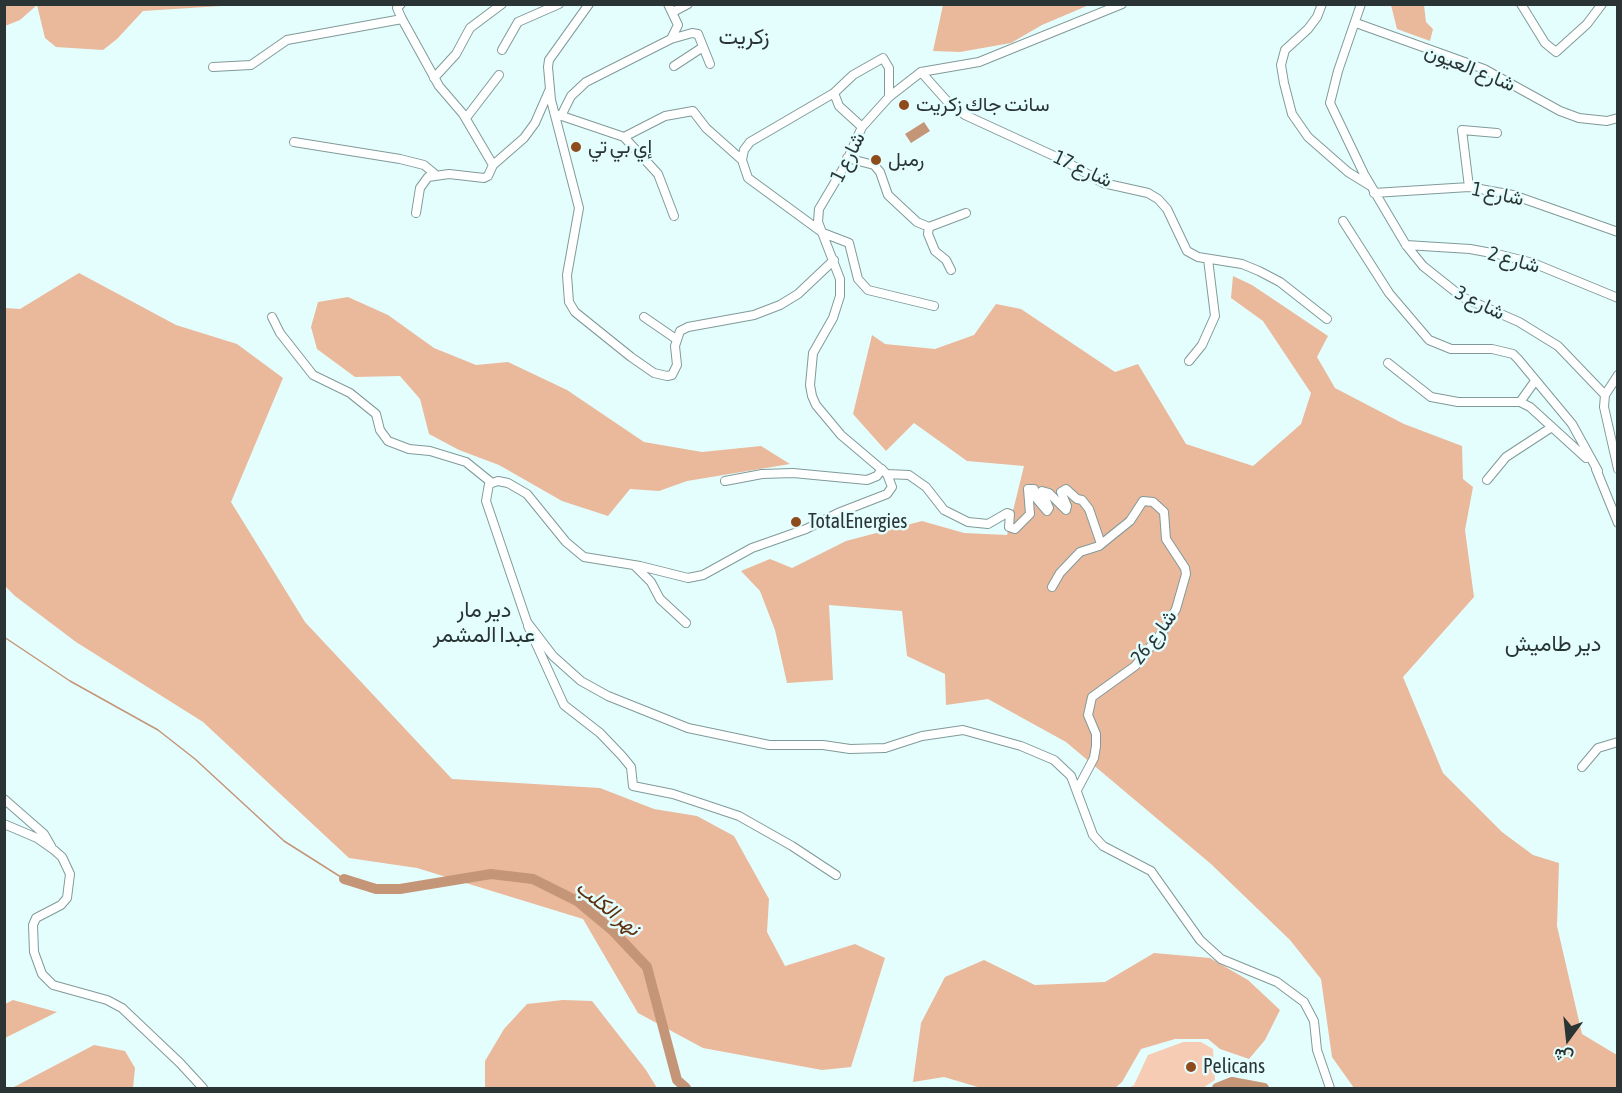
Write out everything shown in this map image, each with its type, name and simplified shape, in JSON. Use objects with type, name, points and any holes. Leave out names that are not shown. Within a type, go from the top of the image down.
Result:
[{"type":"street","points":[[434,78],[456,54],[470,27],[502,4]]},
{"type":"street","points":[[502,50],[518,22],[559,4]]},
{"type":"street","points":[[589,4],[549,60],[549,90],[558,115],[579,208],[567,275],[571,306],[604,336],[654,373],[667,376],[675,371],[677,365],[676,339],[681,331],[688,327],[754,315],[780,305],[798,294],[834,260]]},
{"type":"street","points":[[668,4],[678,25],[671,39]]},
{"type":"street","points":[[673,12],[688,4]]},
{"type":"street","points":[[921,72],[979,62],[1122,4]]},
{"type":"street","points":[[1322,4],[1317,17],[1308,29],[1285,50],[1281,65],[1292,114],[1308,137],[1348,172],[1372,189]]},
{"type":"street","name":"شارع 3","points":[[1361,4],[1338,71],[1330,103],[1372,189],[1406,245],[1423,266],[1445,286],[1475,304],[1519,322],[1558,346],[1605,395]]},
{"type":"street","points":[[1521,4],[1545,43],[1556,52],[1587,24],[1602,4]]},
{"type":"street","points":[[398,6],[402,20],[443,94],[466,118],[493,165]]},
{"type":"street","points":[[213,66],[251,65],[287,40],[402,20]]},
{"type":"street","name":"شارع العيون","points":[[1356,23],[1484,69],[1560,111],[1579,118],[1607,121],[1617,118]]},
{"type":"street","points":[[558,115],[571,96],[586,82],[671,39],[692,33],[698,34],[710,64]]},
{"type":"street","points":[[674,66],[704,47]]},
{"type":"street","points":[[889,97],[889,68],[883,58],[853,75],[834,93],[750,142],[744,150],[742,160],[748,178],[823,232],[849,243],[858,279],[868,290],[934,306]]},
{"type":"street","name":"شارع 1","points":[[884,472],[828,421],[816,405],[810,385],[813,353],[833,318],[840,300],[840,279],[818,222],[819,209],[862,127],[889,97],[921,72]]},
{"type":"street","name":"شارع 17","points":[[921,72],[946,100],[965,115],[1065,161],[1103,183],[1148,193],[1158,199],[1167,209],[1187,251],[1208,259],[1242,264],[1259,271],[1281,282],[1327,319]]},
{"type":"street","points":[[466,118],[499,75]]},
{"type":"street","points":[[416,213],[420,188],[428,177],[435,174],[484,178],[488,176],[493,165],[524,138],[535,123],[549,90]]},
{"type":"street","points":[[834,93],[839,106],[862,127]]},
{"type":"street","points":[[624,137],[665,116],[693,111],[706,128],[742,160]]},
{"type":"street","points":[[558,115],[624,137],[658,174],[674,216]]},
{"type":"street","points":[[1469,187],[1462,130],[1497,133]]},
{"type":"street","points":[[294,142],[400,159],[424,165],[435,174]]},
{"type":"street","points":[[847,158],[874,165],[880,172],[888,195],[917,222],[929,227],[966,213]]},
{"type":"street","name":"شارع 1","points":[[1372,189],[1469,187],[1513,195],[1617,232]]},
{"type":"street","points":[[1343,222],[1389,293],[1429,340],[1450,349],[1492,349],[1513,354],[1572,424],[1598,471],[1617,523]]},
{"type":"street","points":[[929,227],[928,234],[935,251],[946,260],[951,270]]},
{"type":"street","name":"شارع 2","points":[[1406,245],[1458,248],[1533,263],[1617,298]]},
{"type":"street","points":[[1190,361],[1202,345],[1215,316],[1208,259]]},
{"type":"street","points":[[272,317],[280,333],[313,375],[360,399],[376,414],[380,430],[388,441],[409,449],[430,451],[466,462],[492,483],[508,483],[527,494],[566,542],[584,557],[634,565],[688,578],[703,575],[752,548],[884,496],[892,487],[884,472]]},
{"type":"street","points":[[644,317],[676,339]]},
{"type":"street","points":[[1388,363],[1431,397],[1458,402],[1520,402],[1530,407],[1598,471]]},
{"type":"street","points":[[1617,375],[1605,395],[1604,407],[1617,469]]},
{"type":"street","points":[[1520,402],[1536,381]]},
{"type":"street","points":[[1487,480],[1506,457],[1552,427]]},
{"type":"street","points":[[725,481],[762,474],[793,473],[867,480],[884,472],[909,475],[926,487],[944,510],[968,522],[988,524],[1007,513],[1010,514],[1009,527],[1016,529],[1030,514],[1028,489],[1034,489],[1036,498],[1047,511],[1049,508],[1042,492],[1049,493],[1066,510],[1067,506],[1061,492],[1066,489],[1077,499],[1082,500],[1089,509],[1101,544]]},
{"type":"street","points":[[492,483],[486,490],[486,501],[530,634],[560,699],[569,711],[600,733],[622,756],[631,767],[633,786],[674,794],[740,816],[836,875]]},
{"type":"street","name":"شارع 26","points":[[1052,587],[1060,573],[1080,552],[1101,544],[1130,521],[1141,503],[1148,500],[1164,512],[1166,539],[1185,568],[1186,574],[1174,616],[1135,666],[1092,697],[1088,715],[1096,734],[1096,746],[1086,776],[1077,790]]},
{"type":"street","points":[[634,565],[651,582],[660,599],[686,623]]},
{"type":"street","points":[[527,622],[553,656],[581,681],[602,694],[688,728],[769,745],[823,745],[850,749],[885,748],[922,736],[963,730],[1021,746],[1054,760],[1071,776],[1093,835],[1103,846],[1151,871],[1200,940],[1221,959],[1277,982],[1304,1002],[1314,1021],[1317,1050],[1330,1089]]},
{"type":"street","points":[[1582,767],[1598,748],[1617,742]]},
{"type":"street","points":[[4,799],[45,834],[54,850],[68,866],[70,887],[61,905],[40,915],[33,925],[33,946],[42,974],[54,985],[107,1000],[122,1008],[180,1063],[203,1089]]},
{"type":"street","points":[[4,824],[37,838],[54,850]]},
{"type":"shaded area","points":[[5,4],[237,5],[143,11],[117,39],[103,50],[56,47],[45,38],[37,5],[20,20],[5,26]]},
{"type":"shaded area","points":[[943,5],[1089,5],[1042,25],[1011,43],[960,52],[933,51]]},
{"type":"shaded area","points":[[1391,5],[1424,5],[1426,22],[1433,29],[1430,41],[1397,29]]},
{"type":"shaded area","points":[[924,122],[930,131],[911,143],[905,134]]},
{"type":"shaded area","points":[[79,273],[176,325],[237,344],[283,378],[231,502],[305,622],[452,779],[600,788],[654,809],[697,816],[734,836],[769,899],[767,932],[785,966],[855,944],[885,958],[851,1067],[822,1070],[703,1048],[638,1013],[583,919],[417,868],[349,858],[203,722],[76,642],[4,585],[5,308],[20,309]]},
{"type":"shaded area","points":[[1233,276],[1252,285],[1328,336],[1317,357],[1335,388],[1404,424],[1462,446],[1463,479],[1473,487],[1465,530],[1474,597],[1403,677],[1443,773],[1502,832],[1533,855],[1559,863],[1557,926],[1582,1034],[1617,1055],[1617,1088],[1354,1088],[1332,1057],[1321,979],[1290,940],[1211,864],[1066,742],[988,699],[946,705],[945,674],[907,656],[902,611],[829,605],[833,680],[787,683],[775,630],[760,591],[741,571],[770,559],[792,568],[846,541],[922,521],[964,533],[1007,535],[1024,466],[967,461],[914,423],[886,451],[853,414],[872,335],[885,344],[935,349],[974,335],[996,304],[1021,309],[1115,372],[1138,364],[1186,444],[1253,466],[1301,424],[1311,393],[1263,321],[1231,298]]},
{"type":"shaded area","points":[[348,297],[388,315],[434,348],[476,365],[508,362],[567,390],[644,442],[702,452],[761,446],[790,464],[687,481],[659,491],[630,489],[608,516],[562,501],[499,465],[459,450],[429,434],[420,399],[400,376],[355,377],[317,349],[311,327],[318,302]]},
{"type":"shaded area","points":[[1154,953],[1210,958],[1248,980],[1280,1010],[1265,1040],[1249,1059],[1220,1049],[1208,1039],[1175,1039],[1141,1049],[1122,1082],[1115,1088],[981,1088],[944,1077],[913,1082],[921,1023],[945,977],[984,960],[1035,985],[1105,982]]},
{"type":"shaded area","points":[[13,1000],[57,1012],[5,1038],[5,1004]]},
{"type":"shaded area","points":[[563,1000],[592,1001],[646,1070],[657,1088],[485,1088],[485,1061],[504,1029],[527,1004]]},
{"type":"shaded area","points":[[1183,1042],[1201,1042],[1213,1049],[1215,1080],[1203,1088],[1128,1088],[1134,1085],[1148,1055]]},
{"type":"shaded area","points":[[94,1045],[125,1051],[135,1068],[133,1088],[12,1088]]},
{"type":"waterway","points":[[4,637],[70,681],[158,730],[195,759],[284,841],[344,879]]},
{"type":"waterway","name":"نهر الكلب","points":[[344,879],[376,889],[400,889],[491,874],[533,879],[577,901],[613,931],[647,967],[677,1080],[686,1088]]},
{"type":"waterway","name":"نهر الكلب","points":[[1217,1088],[1232,1082],[1264,1088]]},
{"type":"place","name":"سانت جاك زكريت","points":[[904,105]]},
{"type":"place","name":"إي بي تي","points":[[576,147]]},
{"type":"place","name":"رمبل","points":[[876,160]]},
{"type":"place","name":"TotalEnergies","points":[[796,522]]},
{"type":"place","name":"Pelicans","points":[[1191,1067]]},
{"type":"district","name":"زكريت","points":[[744,37]]},
{"type":"district","name":"دير مار عبدا المشمر","points":[[484,622]]},
{"type":"district","name":"دير طاميش","points":[[1553,644]]}]
